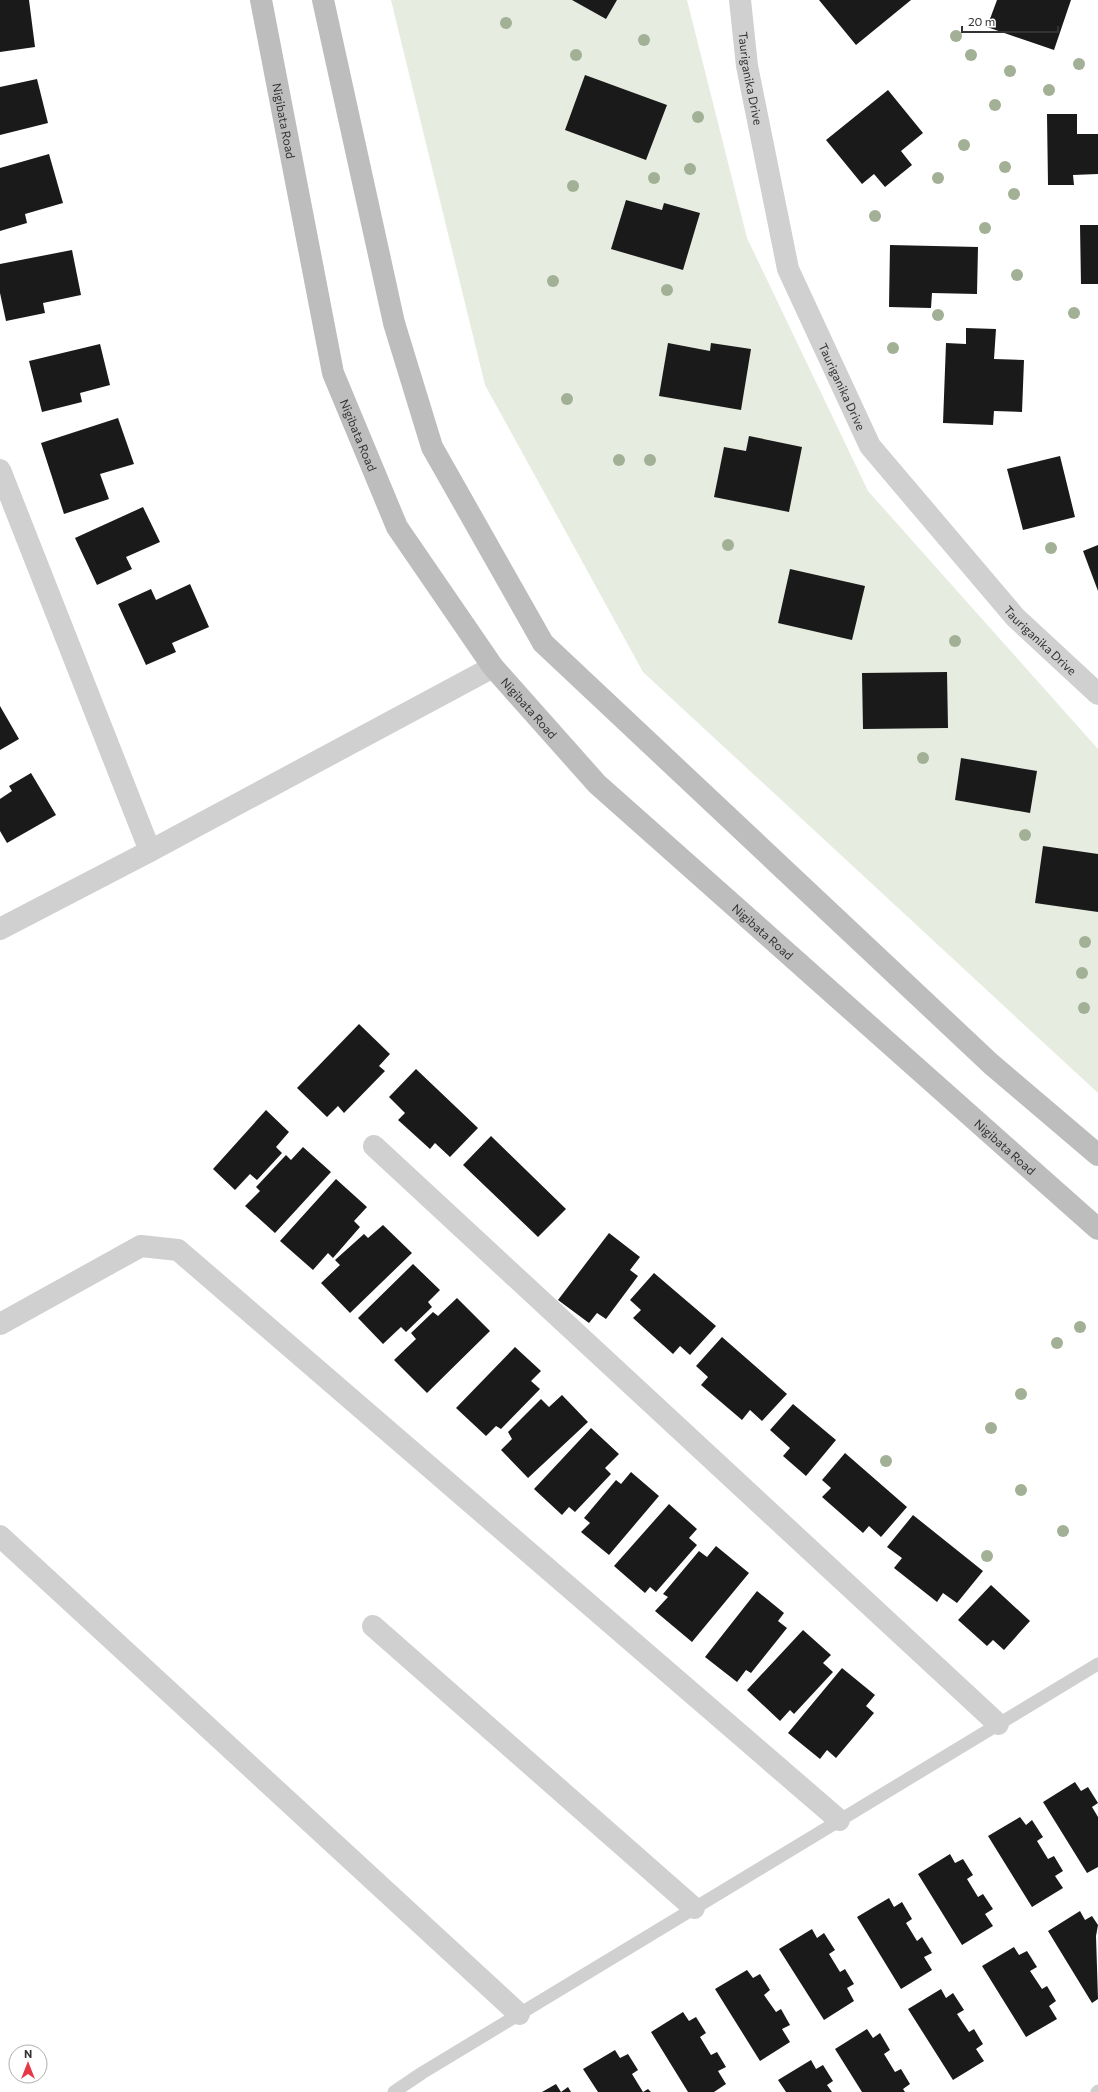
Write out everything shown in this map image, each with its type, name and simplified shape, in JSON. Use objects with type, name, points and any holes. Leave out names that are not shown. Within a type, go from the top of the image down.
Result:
[{"type":"street","name":"Nigibata Road","points":[[261,0],[333,373],[397,527],[493,667],[597,784],[1098,1229]]},
{"type":"street","points":[[323,0],[394,323],[432,447],[543,643],[991,1064],[1098,1155]]},
{"type":"street","name":"Tauriganika Drive","points":[[740,0],[748,66],[788,270],[870,446],[1016,617],[1098,694]]},
{"type":"street","points":[[0,470],[150,851]]},
{"type":"street","points":[[0,929],[150,851],[493,667]]},
{"type":"street","points":[[374,1146],[998,1724]]},
{"type":"street","points":[[0,1324],[141,1246],[178,1250],[839,1820]]},
{"type":"street","points":[[0,1536],[519,2014]]},
{"type":"street","points":[[372,1626],[694,1908]]},
{"type":"lane","points":[[394,2092],[422,2072],[1098,1664]]},
{"type":"shaded area","points":[[391,0],[687,0],[747,238],[868,491],[1098,749],[1098,1093],[643,672],[485,385]]},
{"type":"building","points":[[0,0],[29,0],[35,47],[0,52]]},
{"type":"building","points":[[572,0],[617,0],[606,19]]},
{"type":"building","points":[[819,0],[911,0],[856,45]]},
{"type":"building","points":[[997,0],[1071,0],[1054,50],[987,27]]},
{"type":"building","points":[[585,75],[667,105],[646,160],[565,130]]},
{"type":"building","points":[[37,79],[48,123],[0,135],[0,87]]},
{"type":"building","points":[[888,90],[923,133],[901,151],[912,165],[885,187],[874,174],[862,184],[826,140]]},
{"type":"building","points":[[1047,114],[1077,114],[1077,134],[1098,134],[1098,174],[1073,175],[1074,185],[1048,185]]},
{"type":"building","points":[[49,154],[63,203],[25,214],[27,223],[0,231],[0,168]]},
{"type":"building","points":[[626,200],[662,210],[664,203],[700,213],[683,270],[611,249]]},
{"type":"building","points":[[1080,225],[1098,225],[1098,284],[1081,284]]},
{"type":"building","points":[[890,245],[978,247],[977,294],[932,293],[931,308],[889,307]]},
{"type":"building","points":[[72,250],[81,295],[43,303],[45,313],[6,321],[0,293],[0,264]]},
{"type":"building","points":[[966,328],[996,329],[994,359],[1024,360],[1022,412],[994,411],[993,425],[943,423],[946,343],[966,344]]},
{"type":"building","points":[[668,343],[710,351],[711,343],[751,349],[741,410],[659,396]]},
{"type":"building","points":[[100,344],[110,385],[80,393],[82,402],[42,412],[29,361]]},
{"type":"building","points":[[118,418],[134,464],[100,474],[109,499],[64,514],[41,443]]},
{"type":"building","points":[[749,436],[802,447],[789,512],[714,497],[724,447],[746,451]]},
{"type":"building","points":[[1060,456],[1075,517],[1023,530],[1007,469]]},
{"type":"building","points":[[143,507],[160,542],[126,557],[132,569],[97,585],[75,538]]},
{"type":"building","points":[[1098,545],[1098,591],[1083,551]]},
{"type":"building","points":[[790,569],[865,586],[852,640],[778,623]]},
{"type":"building","points":[[190,584],[209,627],[172,643],[176,652],[146,665],[118,604],[151,589],[156,600]]},
{"type":"building","points":[[947,672],[948,728],[863,729],[862,673]]},
{"type":"building","points":[[0,706],[19,739],[0,750]]},
{"type":"building","points":[[961,758],[1037,771],[1030,813],[955,800]]},
{"type":"building","points":[[31,773],[56,815],[7,843],[0,831],[0,799],[12,791],[9,786]]},
{"type":"building","points":[[1043,846],[1098,854],[1098,912],[1035,903]]},
{"type":"building","points":[[359,1024],[390,1054],[379,1066],[385,1071],[344,1113],[338,1106],[327,1117],[297,1088]]},
{"type":"building","points":[[416,1069],[478,1128],[450,1157],[435,1143],[430,1149],[398,1120],[405,1113],[389,1097]]},
{"type":"building","points":[[266,1110],[289,1132],[276,1147],[282,1153],[257,1180],[250,1174],[235,1190],[213,1169]]},
{"type":"building","points":[[491,1136],[566,1209],[538,1237],[463,1165]]},
{"type":"building","points":[[303,1147],[331,1172],[275,1233],[245,1206],[260,1191],[256,1187],[286,1155],[291,1160]]},
{"type":"building","points":[[336,1179],[367,1207],[354,1221],[360,1227],[333,1258],[328,1253],[313,1270],[280,1241]]},
{"type":"building","points":[[383,1225],[412,1253],[350,1313],[321,1283],[340,1265],[335,1260],[364,1234],[368,1238]]},
{"type":"building","points":[[609,1233],[640,1257],[630,1270],[638,1276],[606,1319],[597,1313],[589,1323],[558,1300]]},
{"type":"building","points":[[413,1264],[440,1290],[428,1302],[432,1307],[406,1332],[401,1327],[383,1344],[358,1318]]},
{"type":"building","points":[[654,1273],[716,1326],[690,1355],[680,1346],[673,1354],[633,1318],[641,1310],[630,1300]]},
{"type":"building","points":[[457,1298],[490,1331],[427,1393],[394,1360],[416,1339],[411,1333],[433,1312],[438,1316]]},
{"type":"building","points":[[722,1337],[787,1394],[762,1421],[750,1410],[742,1420],[701,1385],[708,1377],[696,1366]]},
{"type":"building","points":[[515,1347],[541,1371],[531,1381],[540,1389],[501,1429],[496,1426],[486,1436],[456,1408]]},
{"type":"building","points":[[562,1395],[588,1422],[528,1478],[501,1450],[512,1439],[508,1432],[541,1399],[549,1407]]},
{"type":"building","points":[[793,1404],[836,1440],[806,1476],[783,1456],[790,1448],[770,1430]]},
{"type":"building","points":[[591,1428],[619,1454],[605,1468],[611,1474],[575,1512],[569,1507],[562,1515],[534,1489]]},
{"type":"building","points":[[845,1453],[907,1507],[881,1537],[869,1526],[863,1533],[822,1497],[831,1488],[822,1480]]},
{"type":"building","points":[[631,1472],[659,1496],[609,1555],[581,1532],[590,1523],[584,1518],[616,1480],[621,1484]]},
{"type":"building","points":[[669,1504],[697,1529],[689,1538],[697,1545],[656,1592],[650,1587],[645,1593],[614,1566]]},
{"type":"building","points":[[913,1515],[983,1571],[957,1603],[943,1593],[937,1602],[894,1568],[902,1558],[887,1547]]},
{"type":"building","points":[[716,1546],[749,1573],[692,1642],[655,1611],[668,1597],[663,1594],[699,1551],[707,1557]]},
{"type":"building","points":[[991,1585],[1030,1621],[1004,1650],[993,1640],[987,1646],[958,1620]]},
{"type":"building","points":[[757,1591],[784,1613],[778,1621],[787,1628],[751,1673],[746,1670],[737,1682],[705,1657]]},
{"type":"building","points":[[803,1630],[831,1655],[823,1663],[833,1672],[794,1714],[790,1710],[780,1721],[747,1690]]},
{"type":"building","points":[[842,1668],[875,1695],[866,1706],[874,1713],[836,1758],[827,1750],[820,1759],[788,1733]]},
{"type":"building","points":[[1075,1782],[1081,1791],[1088,1787],[1098,1803],[1092,1807],[1098,1817],[1098,1867],[1087,1873],[1043,1802]]},
{"type":"building","points":[[1020,1817],[1026,1825],[1032,1820],[1043,1837],[1037,1841],[1048,1859],[1054,1856],[1063,1871],[1055,1876],[1063,1888],[1032,1907],[988,1836]]},
{"type":"building","points":[[950,1854],[955,1863],[963,1859],[973,1875],[967,1879],[978,1897],[983,1894],[993,1909],[985,1914],[993,1926],[962,1945],[918,1874]]},
{"type":"building","points":[[889,1898],[894,1907],[902,1902],[912,1919],[906,1923],[917,1941],[922,1937],[932,1953],[924,1957],[932,1970],[901,1989],[857,1917]]},
{"type":"building","points":[[1080,1911],[1085,1920],[1092,1916],[1098,1925],[1096,1936],[1098,1999],[1092,2003],[1048,1931]]},
{"type":"building","points":[[812,1929],[817,1938],[824,1933],[835,1950],[829,1954],[840,1972],[845,1969],[854,1984],[847,1988],[854,2001],[824,2020],[779,1949]]},
{"type":"building","points":[[1014,1947],[1019,1955],[1027,1951],[1037,1967],[1030,1971],[1042,1989],[1047,1986],[1056,2001],[1049,2006],[1057,2019],[1026,2037],[982,1966]]},
{"type":"building","points":[[747,1970],[753,1978],[760,1974],[770,1990],[764,1995],[776,2012],[781,2009],[790,2025],[782,2029],[790,2042],[760,2061],[715,1989]]},
{"type":"building","points":[[941,1989],[946,1998],[953,1993],[964,2010],[957,2014],[969,2032],[974,2029],[983,2044],[976,2049],[984,2061],[953,2080],[908,2009]]},
{"type":"building","points":[[683,2012],[689,2021],[696,2017],[706,2033],[700,2037],[711,2055],[717,2052],[726,2067],[718,2071],[726,2084],[714,2092],[688,2092],[651,2032]]},
{"type":"building","points":[[867,2029],[873,2038],[880,2033],[890,2050],[884,2054],[895,2072],[901,2069],[910,2084],[903,2089],[905,2092],[862,2092],[835,2049]]},
{"type":"building","points":[[615,2050],[620,2058],[628,2054],[638,2070],[632,2074],[643,2092],[598,2092],[583,2069]]},
{"type":"building","points":[[811,2060],[816,2069],[823,2065],[833,2081],[827,2085],[832,2092],[786,2092],[778,2080]]},
{"type":"building","points":[[556,2084],[561,2092],[542,2092]]},
{"type":"building","points":[[568,2087],[571,2092],[561,2092]]},
{"type":"building","points":[[648,2089],[651,2092],[643,2092]]}]
